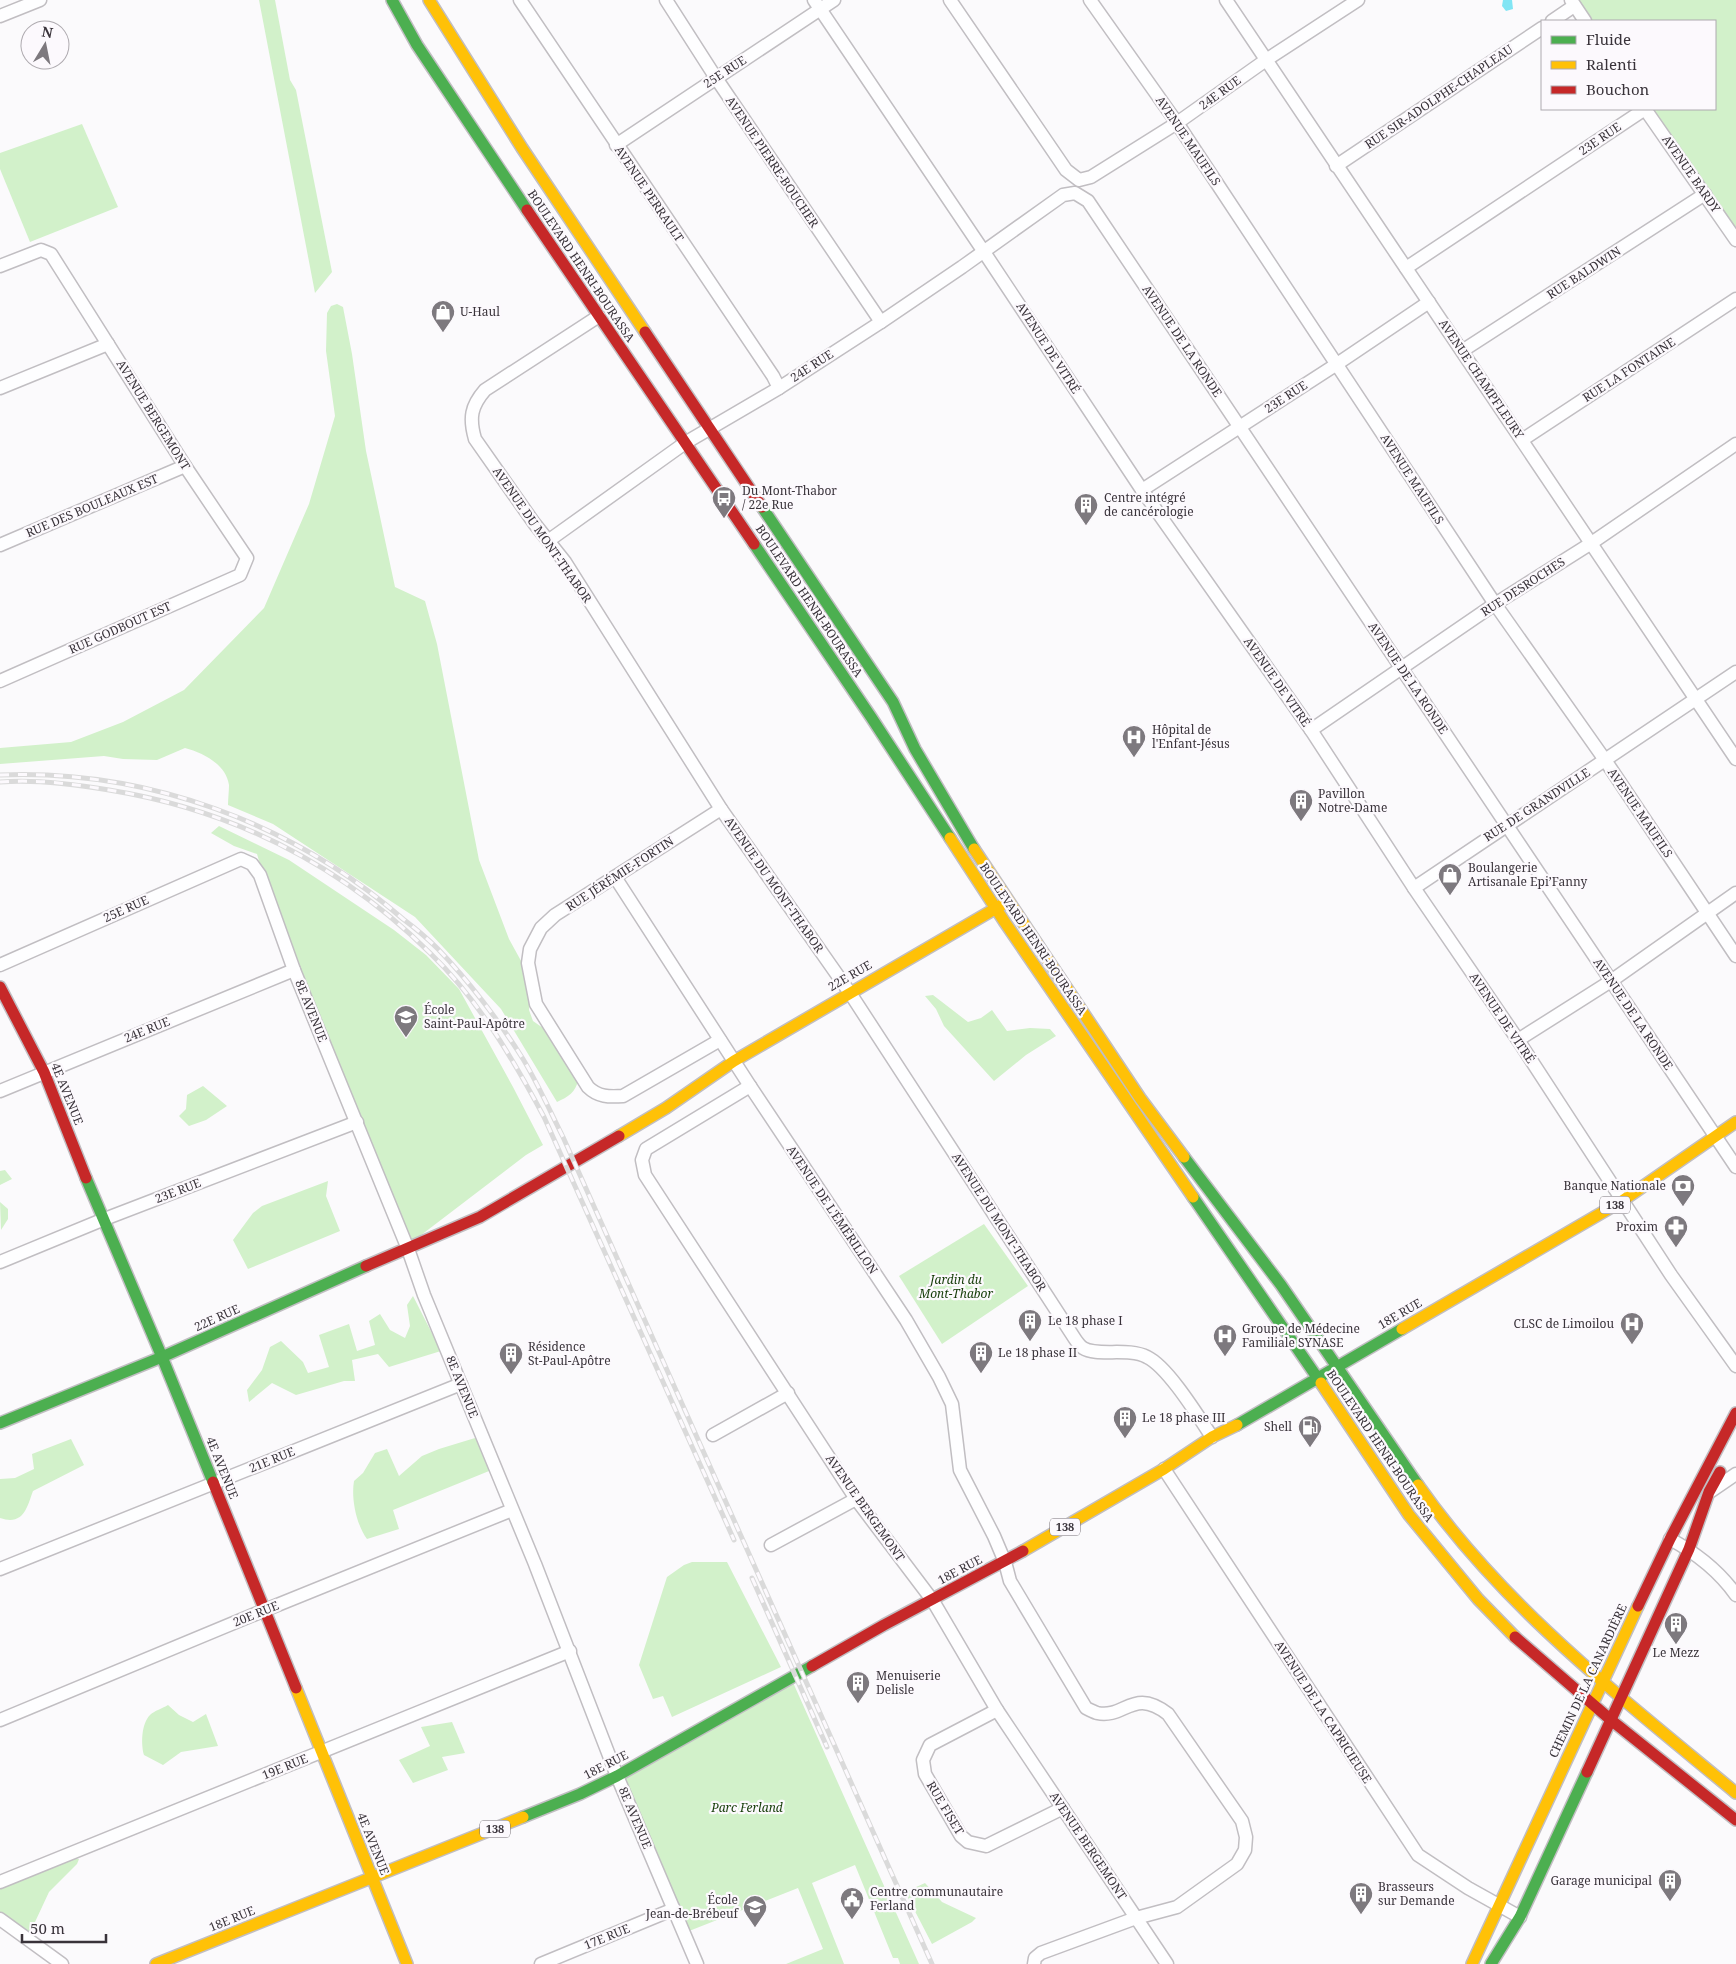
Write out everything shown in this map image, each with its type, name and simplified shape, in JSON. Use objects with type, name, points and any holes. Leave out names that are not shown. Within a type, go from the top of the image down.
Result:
[{"type":"main road","name":"BOULEVARD HENRI-BOURASSA","points":[[392,0],[417,45],[871,716],[995,908],[1409,1515],[1454,1570],[1513,1635],[1611,1720],[1736,1820]]},
{"type":"main road","name":"BOULEVARD HENRI-BOURASSA","points":[[429,0],[522,148],[894,702],[915,749],[959,826],[1008,901],[1140,1098],[1281,1285],[1427,1497],[1474,1555],[1514,1599],[1603,1683],[1736,1793]]},
{"type":"main road","name":"22E RUE","points":[[0,1423],[162,1357],[408,1249],[442,1232],[480,1218],[666,1108],[734,1061],[1008,901]]},
{"type":"main road","name":"4E AVENUE","points":[[0,987],[44,1072],[102,1220],[162,1357],[407,1964]]},
{"type":"main road","name":"22E RUE","points":[[615,1125],[660,1099],[708,1078]]},
{"type":"main road","name":"18E RUE","points":[[156,1964],[571,1797],[617,1776],[876,1630],[1006,1562],[1164,1469],[1212,1437],[1240,1424],[1336,1366],[1622,1201],[1736,1122]]},
{"type":"main road","name":"22E RUE","points":[[442,1232],[473,1207]]},
{"type":"main road","name":"CHEMIN DE LA CANARDIÈRE","points":[[1472,1964],[1670,1539],[1736,1413]]},
{"type":"main road","points":[[1492,1964],[1520,1917],[1622,1697],[1689,1549],[1709,1492],[1727,1457]]},
{"type":"street","points":[[0,16],[40,0]]},
{"type":"street","name":"AVENUE PERRAULT","points":[[520,0],[773,376],[779,388]]},
{"type":"street","name":"AVENUE PIERRE-BOUCHER","points":[[666,0],[716,78],[880,322]]},
{"type":"street","name":"25E RUE","points":[[616,145],[716,78],[817,5],[834,0]]},
{"type":"street","name":"24E RUE","points":[[950,0],[1066,170],[1079,180],[1091,177],[1177,123],[1266,60],[1358,0]]},
{"type":"street","name":"AVENUE MAUFILS","points":[[1090,0],[1177,123],[1495,604],[1604,760],[1736,956]]},
{"type":"street","name":"AVENUE CHAMPFLEURY","points":[[1226,0],[1736,759]]},
{"type":"street","points":[[1553,20],[1572,3],[1584,20]]},
{"type":"street","name":"AVENUE DE VITRÉ","points":[[817,5],[1142,490],[1311,730],[1414,888],[1518,1040],[1671,1275],[1736,1366]]},
{"type":"street","name":"RUE SIR-ADOLPHE-CHAPLEAU","points":[[1336,166],[1541,29]]},
{"type":"street","name":"23E RUE","points":[[1406,268],[1643,110]]},
{"type":"street","name":"AVENUE BARDY","points":[[1646,110],[1734,232]]},
{"type":"street","name":"24E RUE","points":[[548,541],[685,443],[779,388],[984,252],[1064,195],[1076,192]]},
{"type":"street","name":"AVENUE DE LA RONDE","points":[[1076,192],[1088,202],[1736,1166]]},
{"type":"street","name":"RUE BALDWIN","points":[[1462,351],[1705,194]]},
{"type":"street","name":"AVENUE BERGEMONT","points":[[0,266],[41,250],[52,254],[185,466],[247,558],[240,575]]},
{"type":"street","name":"RUE LA FONTAINE","points":[[1522,440],[1736,299]]},
{"type":"street","name":"23E RUE","points":[[1142,490],[1430,302]]},
{"type":"street","name":"AVENUE DU MONT-THABOR","points":[[599,316],[486,390],[477,400],[472,414],[471,425],[474,439],[564,562],[721,809],[850,993],[1075,1339],[1083,1348],[1093,1352],[1130,1352],[1149,1358],[1162,1367],[1212,1437]]},
{"type":"street","points":[[0,388],[108,344]]},
{"type":"street","name":"RUE DESROCHES","points":[[1311,730],[1495,604],[1590,544],[1736,444]]},
{"type":"street","name":"RUE DES BOULEAUX EST","points":[[0,545],[185,466]]},
{"type":"street","name":"RUE GODBOUT EST","points":[[0,681],[240,575]]},
{"type":"street","name":"RUE DE GRANDVILLE","points":[[1414,888],[1505,825],[1736,672]]},
{"type":"street","name":"RUE JÉRÉMIE-FORTIN","points":[[720,1040],[623,1096],[607,1097],[593,1092],[536,1004],[528,963],[530,949],[541,928],[555,915],[721,809]]},
{"type":"street","name":"25E RUE","points":[[0,965],[241,859],[252,864]]},
{"type":"street","name":"8E AVENUE","points":[[252,864],[260,875],[294,970],[408,1249],[424,1295],[570,1651],[617,1776],[697,1964]]},
{"type":"street","name":"AVENUE DE L'ÉMÉRILLON","points":[[615,877],[750,1086],[906,1320],[940,1376],[952,1404],[960,1470],[1006,1562],[1010,1581],[1086,1708],[1098,1713],[1110,1712],[1134,1703],[1146,1703],[1159,1707],[1168,1714],[1242,1821],[1246,1844],[1245,1850],[1237,1864],[1177,1907],[1136,1918],[1041,1953],[1035,1958],[1034,1964]]},
{"type":"street","points":[[1518,1040],[1611,981],[1736,893]]},
{"type":"street","name":"24E RUE","points":[[0,1091],[294,970]]},
{"type":"street","name":"AVENUE BERGEMONT","points":[[750,1086],[646,1149],[642,1160],[645,1175],[856,1499],[932,1601],[996,1710],[1167,1964]]},
{"type":"street","name":"23E RUE","points":[[0,1262],[102,1220],[357,1122]]},
{"type":"street","name":"21E RUE","points":[[0,1569],[461,1384]]},
{"type":"street","points":[[713,1435],[788,1393]]},
{"type":"street","name":"AVENUE DE LA CAPRICIEUSE","points":[[1164,1469],[1418,1855],[1468,1888],[1520,1917]]},
{"type":"street","points":[[1709,1492],[1736,1474]]},
{"type":"street","points":[[771,1546],[856,1499]]},
{"type":"street","name":"20E RUE","points":[[0,1720],[512,1510]]},
{"type":"street","points":[[1670,1539],[1689,1549],[1709,1564],[1736,1595]]},
{"type":"street","name":"19E RUE","points":[[0,1882],[570,1651]]},
{"type":"street","name":"RUE FISET","points":[[996,1710],[930,1745],[923,1760],[925,1774],[961,1836],[968,1842],[986,1846],[1063,1808]]},
{"type":"street","name":"17E RUE","points":[[541,1964],[674,1909]]},
{"type":"street","points":[[0,1919],[62,1964]]},
{"type":"green space","points":[[259,0],[275,0],[290,80],[296,90],[332,272],[315,293]]},
{"type":"green space","points":[[1571,0],[1736,0],[1736,226],[1730,230],[1646,110],[1716,110],[1716,20],[1584,20]]},
{"type":"green space","points":[[82,124],[118,207],[30,242],[0,169],[0,153]]},
{"type":"green space","points":[[337,304],[343,307],[366,451],[395,587],[425,601],[437,644],[479,860],[509,939],[531,979],[529,1010],[533,1021],[543,1028],[578,1080],[571,1094],[557,1102],[501,1009],[415,917],[273,824],[228,805],[229,785],[227,778],[219,765],[213,760],[185,748],[157,760],[123,759],[104,756],[0,764],[0,748],[71,742],[123,722],[184,690],[264,608],[309,504],[335,416],[326,351],[327,313],[331,306]]},
{"type":"green space","name":"École Saint-Paul-Apôtre","points":[[219,826],[289,860],[394,930],[426,955],[459,989],[543,1145],[526,1155],[412,1242],[408,1249],[257,854],[234,846],[211,833]]},
{"type":"green space","points":[[933,995],[968,1022],[981,1018],[992,1010],[1007,1031],[1030,1028],[1050,1029],[1056,1036],[1026,1055],[994,1081],[944,1026],[936,1009],[925,996]]},
{"type":"green space","points":[[203,1086],[227,1106],[206,1120],[189,1126],[179,1116],[186,1109],[187,1095]]},
{"type":"green space","points":[[5,1170],[12,1179],[0,1185],[0,1171]]},
{"type":"green space","points":[[328,1181],[326,1196],[340,1231],[248,1269],[233,1240],[253,1213],[262,1206]]},
{"type":"green space","points":[[0,1202],[8,1209],[8,1219],[1,1230]]},
{"type":"green space","name":"Jardin du Mont-Thabor","points":[[984,1224],[1028,1286],[942,1344],[899,1276]]},
{"type":"green space","points":[[413,1296],[441,1351],[389,1367],[378,1354],[352,1360],[355,1381],[344,1381],[296,1395],[272,1383],[249,1402],[247,1390],[262,1370],[270,1347],[281,1341],[303,1362],[308,1373],[329,1367],[319,1335],[349,1324],[357,1351],[375,1345],[369,1321],[380,1314],[390,1330],[405,1338],[410,1326],[407,1305]]},
{"type":"green space","points":[[475,1438],[494,1469],[393,1510],[399,1529],[367,1539],[357,1519],[353,1488],[354,1481],[363,1473],[375,1453],[387,1449],[399,1476],[422,1456]]},
{"type":"green space","points":[[71,1439],[84,1465],[33,1491],[26,1509],[19,1517],[8,1520],[0,1518],[0,1479],[15,1478],[34,1469],[32,1454]]},
{"type":"green space","points":[[692,1562],[727,1562],[781,1667],[672,1717],[663,1696],[653,1699],[639,1665],[667,1577],[684,1565]]},
{"type":"green space","name":"Parc Ferland","points":[[791,1678],[919,1964],[900,1964],[898,1958],[893,1958],[855,1865],[812,1883],[844,1964],[786,1964],[823,1949],[798,1888],[684,1933],[617,1776]]},
{"type":"green space","points":[[168,1705],[179,1715],[193,1722],[206,1714],[218,1746],[181,1752],[163,1765],[144,1755],[142,1735],[147,1719]]},
{"type":"green space","points":[[452,1722],[465,1753],[442,1757],[448,1770],[413,1783],[399,1760],[430,1746],[421,1727]]},
{"type":"green space","points":[[69,1857],[79,1859],[77,1864],[49,1892],[28,1937],[0,1915],[0,1883]]},
{"type":"green space","points":[[925,1883],[942,1902],[976,1918],[932,1944],[905,1892]]},
{"type":"water","points":[[1503,0],[1512,0],[1513,9],[1506,11],[1502,6]]},
{"type":"railway","points":[[0,775],[55,776],[110,781],[163,793],[215,809],[266,830],[314,855],[360,885],[412,926],[438,949],[483,1002],[523,1059],[563,1137],[932,1964]]},
{"type":"railway","points":[[0,782],[55,783],[109,790],[155,799],[242,827],[283,846],[322,868],[360,893],[430,953],[464,990],[493,1030],[520,1073],[544,1117],[734,1540]]},
{"type":"railway","points":[[752,1578],[827,1747]]},
{"type":"traffic: fast","points":[[392,0],[417,45],[527,210]]},
{"type":"traffic: fast","points":[[762,507],[893,702],[915,749],[974,849]]},
{"type":"traffic: fast","points":[[754,544],[950,838]]},
{"type":"traffic: fast","points":[[1184,1157],[1281,1285],[1418,1485]]},
{"type":"traffic: fast","points":[[86,1178],[213,1482]]},
{"type":"traffic: fast","points":[[1193,1197],[1321,1383]]},
{"type":"traffic: fast","points":[[0,1423],[162,1357],[366,1266]]},
{"type":"traffic: fast","points":[[1237,1425],[1402,1329]]},
{"type":"traffic: fast","points":[[523,1817],[580,1794],[617,1776],[812,1666]]},
{"type":"traffic: fast","points":[[1491,1964],[1520,1917],[1587,1772]]},
{"type":"traffic: slow","points":[[429,0],[522,148],[645,332]]},
{"type":"traffic: slow","points":[[950,838],[1004,921],[1193,1197]]},
{"type":"traffic: slow","points":[[974,849],[1140,1098],[1184,1157]]},
{"type":"traffic: slow","points":[[619,1136],[666,1108],[734,1061],[1005,903]]},
{"type":"traffic: slow","points":[[1402,1329],[1622,1201],[1736,1122]]},
{"type":"traffic: slow","points":[[1321,1383],[1409,1515],[1478,1599],[1515,1637]]},
{"type":"traffic: slow","points":[[1023,1551],[1164,1469],[1212,1437],[1237,1425]]},
{"type":"traffic: slow","points":[[1418,1485],[1451,1529],[1488,1571],[1566,1650],[1736,1793]]},
{"type":"traffic: slow","points":[[1472,1964],[1638,1606]]},
{"type":"traffic: slow","points":[[296,1688],[407,1964]]},
{"type":"traffic: slow","points":[[156,1964],[523,1817]]},
{"type":"traffic: jam","points":[[527,210],[754,544]]},
{"type":"traffic: jam","points":[[645,332],[762,507]]},
{"type":"traffic: jam","points":[[0,987],[44,1072],[86,1178]]},
{"type":"traffic: jam","points":[[366,1266],[480,1217],[619,1136]]},
{"type":"traffic: jam","points":[[1638,1606],[1670,1539],[1736,1413]]},
{"type":"traffic: jam","points":[[1587,1772],[1689,1549],[1709,1492],[1720,1472]]},
{"type":"traffic: jam","points":[[213,1482],[296,1688]]},
{"type":"traffic: jam","points":[[812,1666],[884,1625],[1023,1551]]},
{"type":"traffic: jam","points":[[1515,1637],[1611,1720],[1736,1820]]},
{"type":"place","name":"U-Haul","points":[[443,333]]},
{"type":"place","name":"Du Mont-Thabor / 22e Rue","points":[[724,519]]},
{"type":"place","name":"Centre intégré de cancérologie","points":[[1086,526]]},
{"type":"place","name":"Hôpital de l'Enfant-Jésus","points":[[1134,758]]},
{"type":"place","name":"Pavillon Notre-Dame","points":[[1301,822]]},
{"type":"place","name":"Boulangerie Artisanale Epi’Fanny","points":[[1450,896]]},
{"type":"place","name":"École Saint-Paul-Apôtre","points":[[406,1038]]},
{"type":"place","name":"Banque Nationale","points":[[1683,1207]]},
{"type":"place","name":"Proxim","points":[[1676,1248]]},
{"type":"place","name":"Le 18 phase I","points":[[1030,1342]]},
{"type":"place","name":"CLSC de Limoilou","points":[[1632,1345]]},
{"type":"place","name":"Groupe de Médecine Familiale SYNASE","points":[[1225,1357]]},
{"type":"place","name":"Le 18 phase II","points":[[981,1374]]},
{"type":"place","name":"Résidence St-Paul-Apôtre","points":[[511,1375]]},
{"type":"place","name":"Le 18 phase III","points":[[1125,1439]]},
{"type":"place","name":"Shell","points":[[1310,1448]]},
{"type":"place","name":"Le Mezz","points":[[1676,1645]]},
{"type":"place","name":"Menuiserie Delisle","points":[[858,1704]]},
{"type":"place","name":"Garage municipal","points":[[1670,1902]]},
{"type":"place","name":"Brasseurs sur Demande","points":[[1361,1915]]},
{"type":"place","name":"Centre communautaire Ferland","points":[[852,1920]]},
{"type":"place","name":"École Jean-de-Brébeuf","points":[[755,1928]]}]
